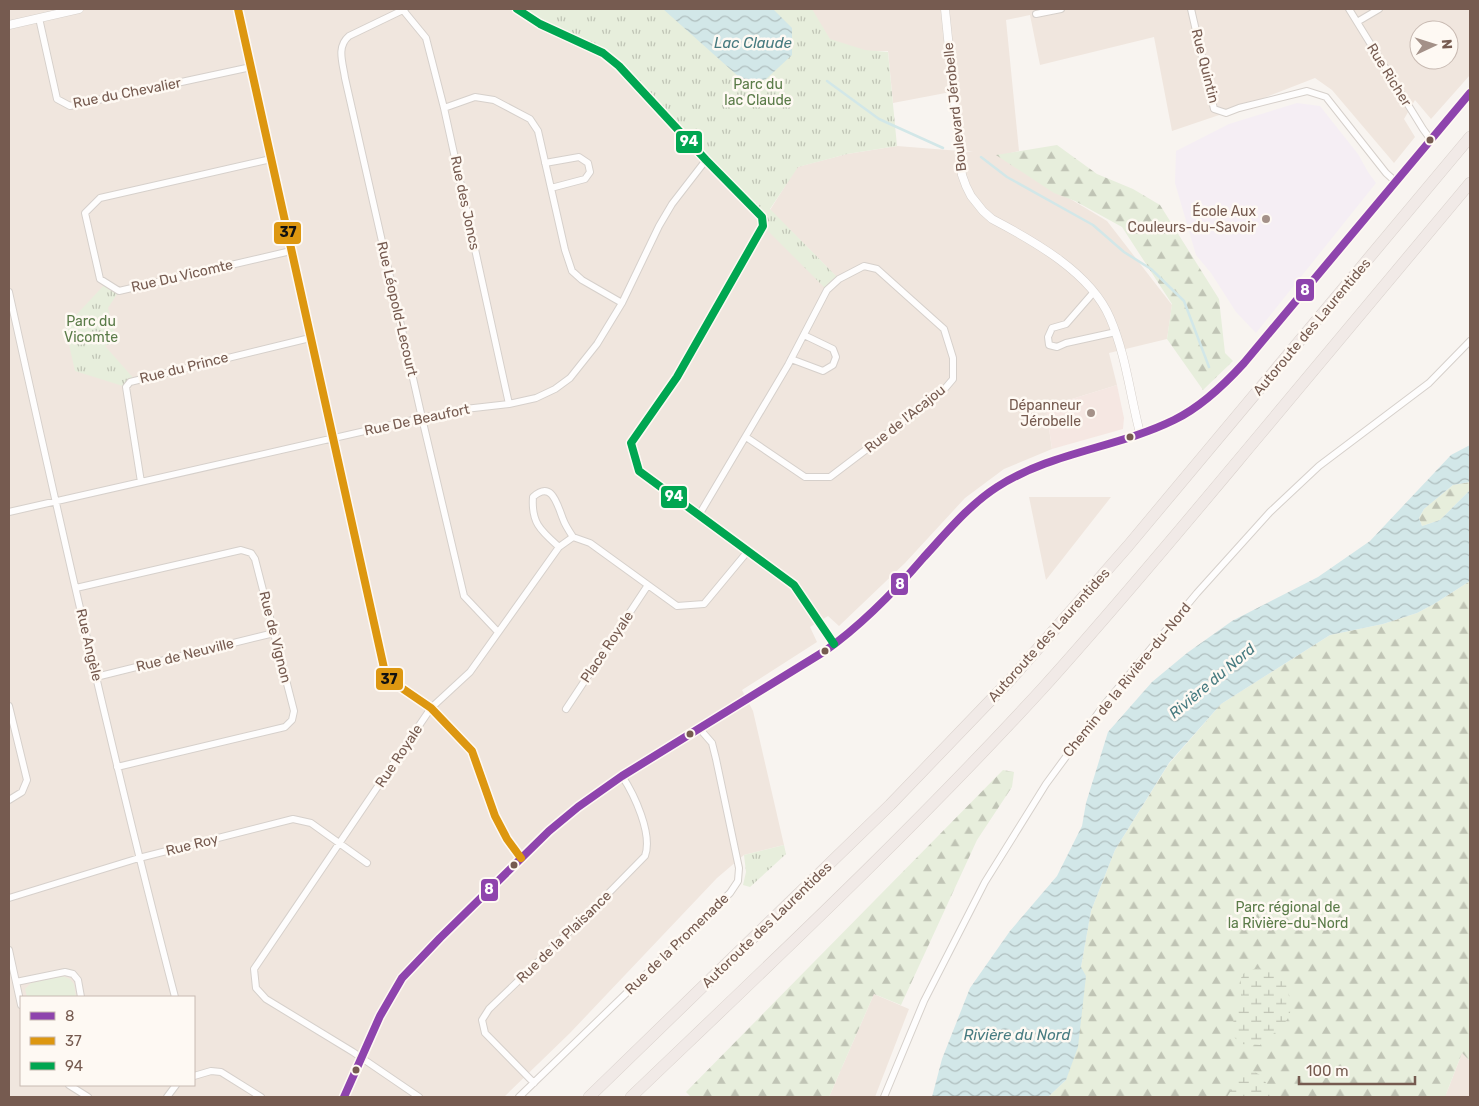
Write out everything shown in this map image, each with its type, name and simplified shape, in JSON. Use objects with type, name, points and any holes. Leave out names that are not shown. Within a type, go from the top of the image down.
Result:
[{"type":"highway","name":"Autoroute des Laurentides","points":[[589,1097],[890,806],[1012,678],[1128,546],[1470,137]]},
{"type":"highway","name":"Autoroute des Laurentides","points":[[632,1097],[876,860],[949,787],[1040,691],[1187,522],[1470,183]]},
{"type":"street","points":[[9,25],[79,9]]},
{"type":"street","points":[[238,9],[384,668],[390,680],[431,708],[472,751],[495,816],[507,839],[521,858]]},
{"type":"street","name":"Rue des Joncs","points":[[404,9],[426,38],[444,108],[509,404]]},
{"type":"street","name":"Rue Léopold-Lecourt","points":[[404,9],[349,36],[342,43],[341,54],[422,418],[464,596],[498,632]]},
{"type":"street","points":[[518,9],[540,24],[604,53],[619,66],[745,201],[760,214],[763,220],[762,226],[677,377],[631,443],[639,471],[794,585],[834,644]]},
{"type":"street","name":"Boulevard Jérobelle","points":[[945,9],[958,145],[962,175],[966,186],[983,211],[992,219],[1057,257],[1073,269],[1106,311],[1116,332],[1123,356],[1140,433]]},
{"type":"street","points":[[1036,14],[1061,9]]},
{"type":"street","name":"Rue Quintin","points":[[1190,9],[1214,109],[1226,114],[1239,108],[1307,91],[1326,96],[1386,173],[1396,182]]},
{"type":"street","name":"Rue Richer","points":[[1349,9],[1431,140]]},
{"type":"street","points":[[1357,22],[1380,9]]},
{"type":"street","name":"Rue du Chevalier","points":[[39,18],[56,100],[70,106],[251,67]]},
{"type":"street","points":[[344,1097],[384,1007],[408,972],[429,948],[558,824],[622,776],[834,644],[867,618],[963,514],[996,488],[1020,473],[1043,464],[1140,433],[1182,416],[1225,383],[1271,332],[1470,93]]},
{"type":"street","points":[[444,108],[475,98],[494,100],[530,119],[538,131],[572,271],[582,280],[622,303]]},
{"type":"street","points":[[545,163],[580,157],[586,160],[590,167],[590,172],[585,179],[551,188]]},
{"type":"street","name":"Rue Du Vicomte","points":[[270,159],[100,198],[85,213],[100,279],[119,291],[291,251]]},
{"type":"street","name":"Rue De Beaufort","points":[[9,512],[422,418],[536,398],[548,392],[570,378],[597,344],[622,303],[659,226],[683,188],[706,160]]},
{"type":"street","name":"Rue de l'Acajou","points":[[699,515],[791,359],[827,290],[839,280],[864,266],[877,269],[944,329],[953,358],[953,379],[942,392],[830,477],[805,477],[746,437]]},
{"type":"street","name":"Rue Angèle","points":[[9,292],[55,502],[117,767],[174,996]]},
{"type":"street","points":[[1093,293],[1066,324],[1052,328],[1048,337],[1049,346],[1057,347],[1066,343],[1116,332]]},
{"type":"street","points":[[791,359],[823,371],[833,365],[836,357],[833,349],[804,335]]},
{"type":"street","name":"Rue du Prince","points":[[140,482],[126,387],[130,382],[310,338]]},
{"type":"street","name":"Chemin de la Rivière-du-Nord","points":[[884,1097],[924,1001],[986,882],[1046,784],[1104,704],[1202,587],[1276,505],[1323,463],[1428,383],[1470,341]]},
{"type":"street","points":[[559,547],[539,530],[532,508],[532,497],[539,492],[545,491],[554,496],[573,537],[590,543],[677,606],[704,604],[748,551]]},
{"type":"street","name":"Rue Royale","points":[[419,1097],[361,1057],[266,999],[256,988],[254,969],[431,708],[470,672],[559,547],[573,537]]},
{"type":"street","name":"Rue de Vignon","points":[[76,588],[241,550],[251,553],[255,559],[294,712],[292,720],[285,727],[117,767]]},
{"type":"street","name":"Place Royale","points":[[566,710],[648,585]]},
{"type":"street","name":"Rue de Neuville","points":[[96,677],[274,633]]},
{"type":"street","points":[[9,706],[27,780],[22,792],[9,800]]},
{"type":"street","name":"Rue de la Promenade","points":[[519,1097],[730,893],[736,884],[739,868],[716,759],[712,743],[699,728]]},
{"type":"street","name":"Rue de la Plaisance","points":[[534,1084],[485,1033],[482,1020],[489,1009],[645,856],[647,846],[643,823],[631,792],[622,776]]},
{"type":"street","name":"Rue Roy","points":[[9,898],[139,858],[292,819],[312,822],[367,863]]},
{"type":"street","points":[[9,950],[20,1001]]},
{"type":"street","points":[[16,982],[65,972],[73,974],[78,980],[81,996]]},
{"type":"street","points":[[195,1075],[211,1071],[221,1072],[261,1097]]},
{"type":"street","points":[[71,1086],[88,1097]]},
{"type":"street","points":[[166,1097],[175,1086]]},
{"type":"shaded area","points":[[9,9],[517,9],[603,53],[839,279],[770,210],[797,167],[847,154],[897,146],[973,152],[965,150],[956,91],[893,103],[888,51],[862,51],[830,40],[811,9],[1470,9],[1470,75],[1431,119],[1415,100],[1404,119],[1415,137],[1394,163],[1332,90],[1315,78],[1225,113],[1172,131],[1154,37],[1040,65],[1030,15],[1006,20],[1019,151],[999,156],[1107,221],[1172,305],[1167,339],[1109,353],[1117,385],[1046,407],[1052,449],[1004,469],[965,498],[905,563],[839,626],[828,616],[810,627],[817,642],[742,690],[753,711],[784,845],[744,855],[717,878],[570,1033],[504,1097],[9,1097]]},
{"type":"shaded area","name":"École Aux Couleurs-du-Savoir","points":[[1297,103],[1320,106],[1358,154],[1376,183],[1256,333],[1236,312],[1211,273],[1196,255],[1175,183],[1176,151],[1229,124]]},
{"type":"shaded area","points":[[1117,385],[1124,418],[1123,429],[1052,449],[1046,407]]},
{"type":"shaded area","points":[[1029,497],[1111,497],[1046,580]]},
{"type":"shaded area","points":[[874,994],[909,1009],[875,1097],[829,1097]]},
{"type":"shaded area","points":[[1462,1053],[1470,1061],[1470,1097],[1445,1097]]},
{"type":"green space","name":"Parc du lac Claude","points":[[517,9],[812,9],[830,39],[865,50],[888,52],[897,146],[847,154],[798,167],[770,209],[839,279],[827,290],[763,226],[763,220],[603,53],[540,24]]},
{"type":"green space","points":[[1057,145],[1097,174],[1133,189],[1160,205],[1219,299],[1225,353],[1233,361],[1203,390],[1167,339],[1172,304],[1122,227],[1075,201],[1054,193],[996,155]]},
{"type":"green space","name":"Parc du Vicomte","points":[[106,283],[119,291],[108,308],[117,341],[105,346],[135,380],[126,387],[75,371],[65,327]]},
{"type":"green space","points":[[1470,482],[1470,490],[1440,520],[1422,526],[1419,518],[1424,509],[1453,485]]},
{"type":"green space","name":"Parc régional de la Rivière-du-Nord","points":[[1470,581],[1470,1061],[1462,1053],[1445,1097],[1048,1097],[1066,1080],[1081,967],[1091,911],[1115,850],[1168,765],[1221,704],[1330,635],[1383,624],[1417,613]]},
{"type":"green space","points":[[1003,770],[1014,772],[1012,787],[977,840],[901,1005],[874,994],[829,1097],[691,1097],[686,1092]]},
{"type":"green space","points":[[784,845],[786,854],[750,887],[743,885],[746,872],[744,855]]},
{"type":"green space","points":[[1257,968],[1284,973],[1290,999],[1290,1013],[1282,1026],[1260,1045],[1241,1044],[1232,1035],[1234,1016],[1241,1003],[1241,978],[1244,973]]},
{"type":"green space","points":[[62,976],[70,979],[74,984],[76,996],[27,996],[25,989],[31,983]]},
{"type":"green space","points":[[1243,1071],[1255,1072],[1260,1075],[1265,1081],[1272,1097],[1227,1097]]},
{"type":"water","name":"Lac Claude","points":[[663,9],[773,9],[792,28],[792,55],[766,79],[748,85]]},
{"type":"water","name":"Rivière du Nord","points":[[1470,445],[1470,482],[1453,485],[1424,509],[1419,518],[1422,526],[1440,520],[1470,490],[1470,581],[1417,613],[1383,624],[1330,635],[1221,704],[1169,763],[1115,850],[1091,911],[1081,967],[1086,976],[1078,1047],[1066,1080],[1048,1097],[932,1097],[942,1059],[970,988],[1010,931],[1057,876],[1082,826],[1086,803],[1108,732],[1152,682],[1187,653],[1232,621],[1318,577],[1370,541],[1451,455]]},
{"type":"waterway","points":[[827,81],[879,119],[943,148]]},
{"type":"waterway","points":[[981,157],[1007,177],[1093,225],[1124,252],[1151,269],[1184,301],[1209,367]]},
{"type":"transit line","name":"37","points":[[238,9],[384,668],[390,680],[431,708],[472,751],[495,816],[507,839],[521,858]]},
{"type":"transit line","name":"94","points":[[517,9],[540,24],[603,53],[619,66],[762,217],[763,226],[677,377],[631,443],[639,471],[794,585],[834,644]]},
{"type":"transit line","name":"8","points":[[344,1097],[380,1016],[402,978],[549,831],[578,807],[622,776],[839,641],[890,595],[968,510],[997,487],[1039,466],[1130,437],[1174,420],[1203,402],[1244,363],[1470,93]]},
{"type":"place","name":"École Aux Couleurs-du-Savoir","points":[[1266,219]]},
{"type":"place","name":"Dépanneur Jérobelle","points":[[1091,413]]}]
